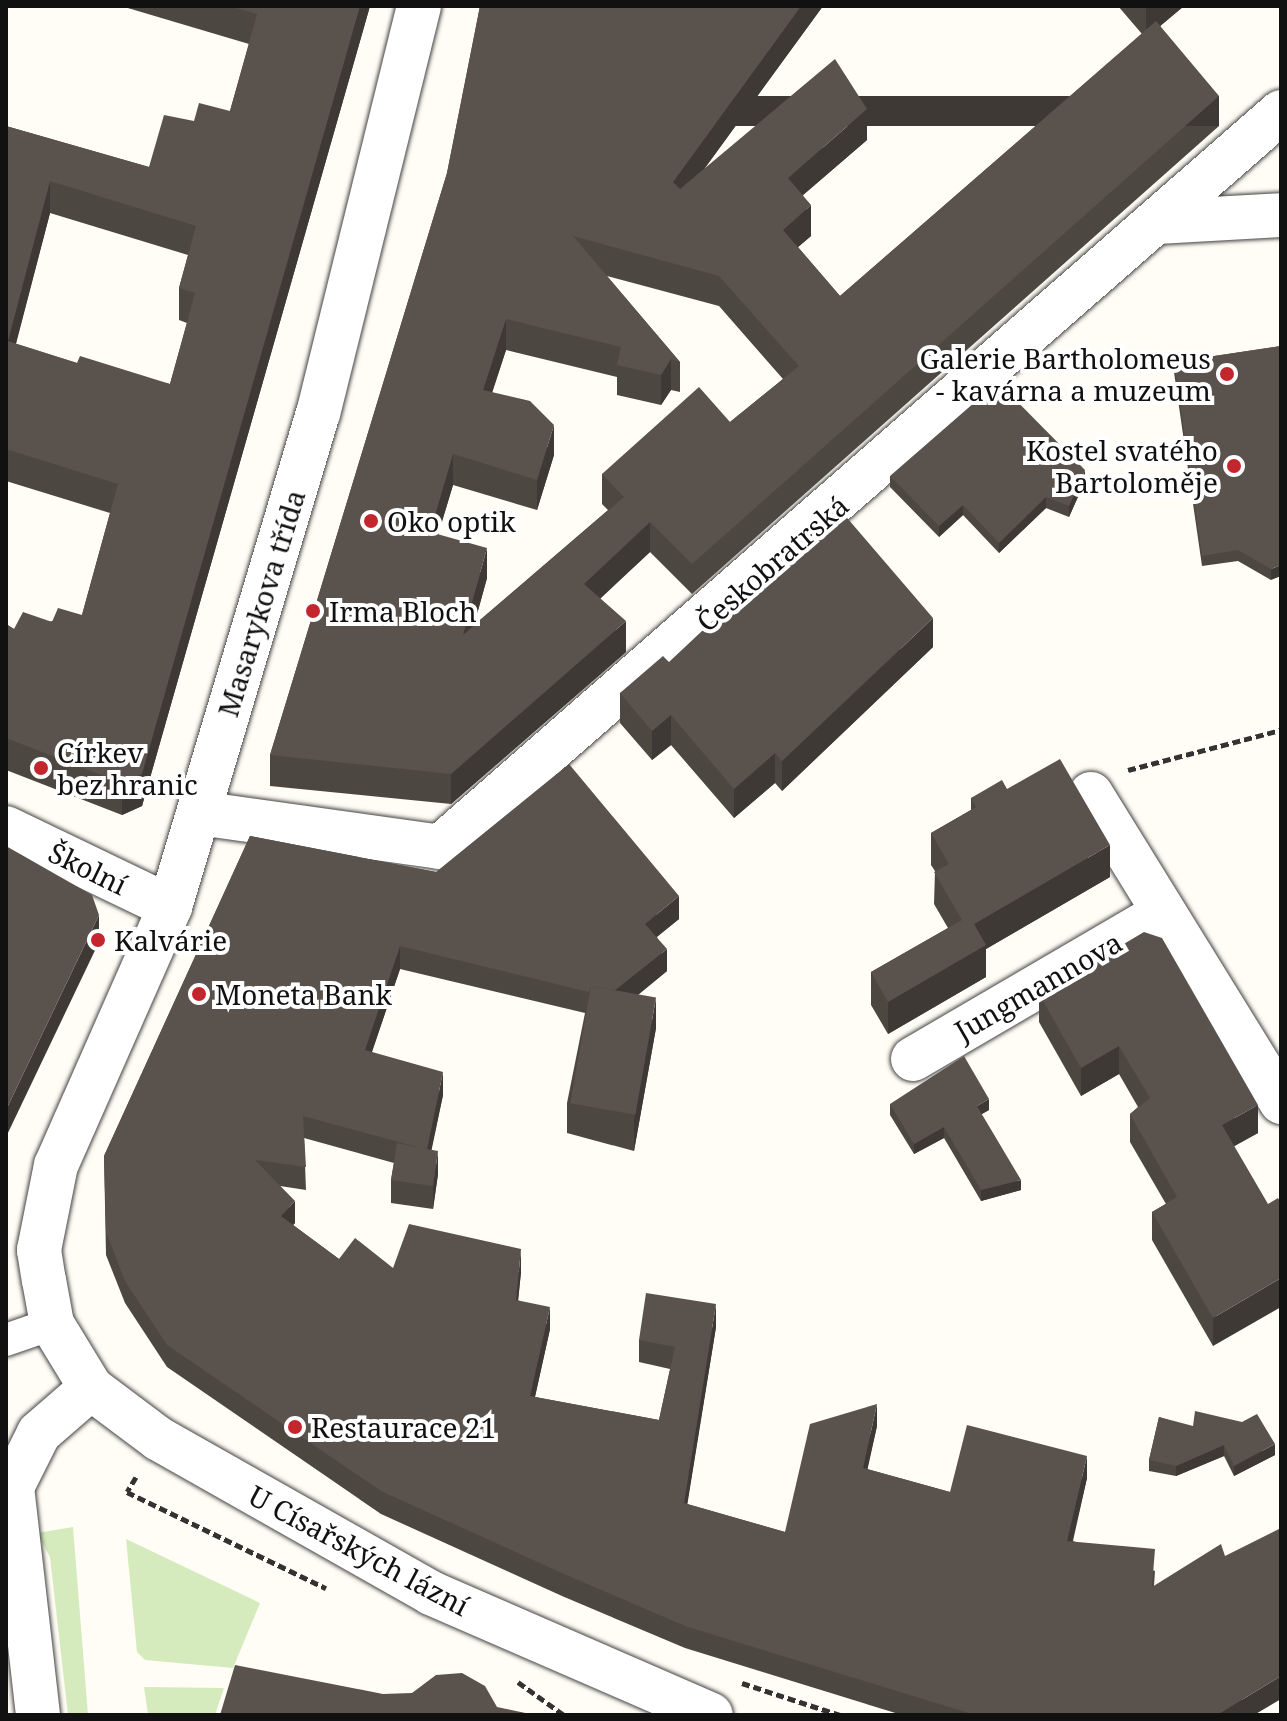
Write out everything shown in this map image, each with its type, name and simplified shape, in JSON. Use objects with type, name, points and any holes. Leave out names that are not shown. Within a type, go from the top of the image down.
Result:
[{"type":"street","name":"Masarykova třída","points":[[52,1324],[39,1250],[56,1165],[170,907],[318,413],[419,6]]},
{"type":"street","name":"Českobratrská","points":[[199,813],[440,847],[1281,112]]},
{"type":"street","points":[[1157,222],[1281,215]]},
{"type":"street","points":[[1106,786],[1163,913],[1281,1102]]},
{"type":"street","name":"Školní","points":[[6,828],[170,907]]},
{"type":"street","name":"Jungmannova","points":[[913,1059],[1163,913]]},
{"type":"street","points":[[6,1340],[52,1324]]},
{"type":"street","name":"U Císařských lázní","points":[[52,1324],[91,1388],[159,1439],[418,1586],[711,1715]]},
{"type":"street","points":[[38,1715],[16,1617],[12,1487],[39,1433],[91,1388]]},
{"type":"path","points":[[1106,786],[1129,768],[1281,730]]},
{"type":"green space","points":[[73,1527],[88,1715],[68,1715],[50,1557],[37,1533]]},
{"type":"green space","points":[[126,1539],[260,1603],[233,1668],[145,1660],[137,1652]]},
{"type":"green space","points":[[144,1687],[224,1688],[215,1715],[148,1715]]},
{"type":"building","points":[[229,6],[360,6],[142,774],[122,783],[6,738],[6,624],[14,629],[23,612],[52,622],[58,608],[82,615],[118,484],[6,449],[6,126],[149,167],[164,115],[194,121],[199,103],[230,111],[257,14]],"holes":[[[50,181],[196,226],[179,288],[195,293],[170,384],[80,356],[77,363],[8,341]]]},
{"type":"building","points":[[480,6],[801,6],[673,182],[680,189],[835,59],[867,109],[788,178],[811,205],[783,230],[840,296],[1156,21],[1219,96],[692,564],[650,522],[584,584],[626,621],[451,774],[270,755],[447,173]],"holes":[[[573,236],[719,276],[799,366],[730,422],[699,387],[602,474],[624,497],[463,635],[487,548],[430,532],[453,454],[537,480],[554,425],[530,401],[483,390],[506,319],[621,347],[617,365],[661,375],[671,359],[680,362]]]},
{"type":"building","name":"Kostel svatého Bartoloměje","points":[[1281,346],[1281,565],[1271,569],[1238,550],[1202,556],[1174,362]]},
{"type":"building","points":[[998,382],[1085,470],[1069,506],[1046,497],[999,543],[963,505],[939,526],[890,476]]},
{"type":"building","points":[[836,505],[933,618],[782,761],[775,753],[734,789],[671,715],[652,731],[620,693],[663,656],[669,662]]},
{"type":"building","points":[[1060,759],[1110,845],[974,924],[986,945],[888,1002],[871,972],[962,920],[934,872],[949,864],[931,833],[976,807],[971,798],[1002,780],[1007,789]]},
{"type":"building","points":[[569,764],[679,896],[645,924],[667,949],[615,990],[591,986],[589,992],[400,946],[365,1050],[443,1072],[427,1149],[438,1151],[433,1186],[391,1180],[397,1143],[421,1148],[303,1116],[306,1167],[255,1160],[295,1201],[281,1216],[339,1259],[355,1238],[393,1268],[409,1224],[521,1249],[516,1300],[550,1307],[530,1396],[659,1420],[675,1347],[639,1340],[646,1293],[716,1304],[684,1503],[785,1532],[810,1424],[877,1404],[863,1468],[950,1492],[967,1425],[1087,1456],[1067,1541],[1155,1549],[1152,1587],[1221,1544],[1225,1556],[1281,1528],[1281,1676],[1217,1715],[975,1715],[685,1626],[381,1491],[167,1345],[125,1281],[106,1232],[104,1156],[250,836],[436,872]]},
{"type":"building","points":[[6,846],[92,895],[99,915],[6,1110]]},
{"type":"building","points":[[1144,932],[1162,938],[1258,1105],[1222,1125],[1268,1204],[1278,1198],[1281,1203],[1281,1278],[1213,1318],[1152,1212],[1177,1197],[1130,1114],[1150,1098],[1119,1046],[1081,1068],[1039,994]]},
{"type":"building","points":[[591,986],[656,997],[635,1115],[570,1103]]},
{"type":"building","points":[[964,1056],[989,1099],[977,1106],[1021,1180],[981,1190],[944,1127],[914,1144],[890,1104]]},
{"type":"building","points":[[1195,1411],[1242,1422],[1257,1414],[1275,1444],[1234,1466],[1224,1445],[1176,1466],[1149,1460],[1159,1417],[1193,1426]]},
{"type":"building","points":[[235,1665],[383,1694],[412,1693],[436,1675],[462,1673],[485,1686],[497,1707],[535,1715],[220,1715]]},
{"type":"place","name":"Galerie Bartholomeus - kavárna a muzeum","points":[[1227,374]]},
{"type":"place","name":"Kostel svatého Bartoloměje","points":[[1234,466]]},
{"type":"place","name":"Oko optik","points":[[371,521]]},
{"type":"place","name":"Irma Bloch","points":[[313,611]]},
{"type":"place","name":"Církev bez hranic","points":[[41,768]]},
{"type":"place","name":"Kalvárie","points":[[98,940]]},
{"type":"place","name":"Moneta Bank","points":[[199,994]]},
{"type":"place","name":"Restaurace 21","points":[[295,1427]]}]
